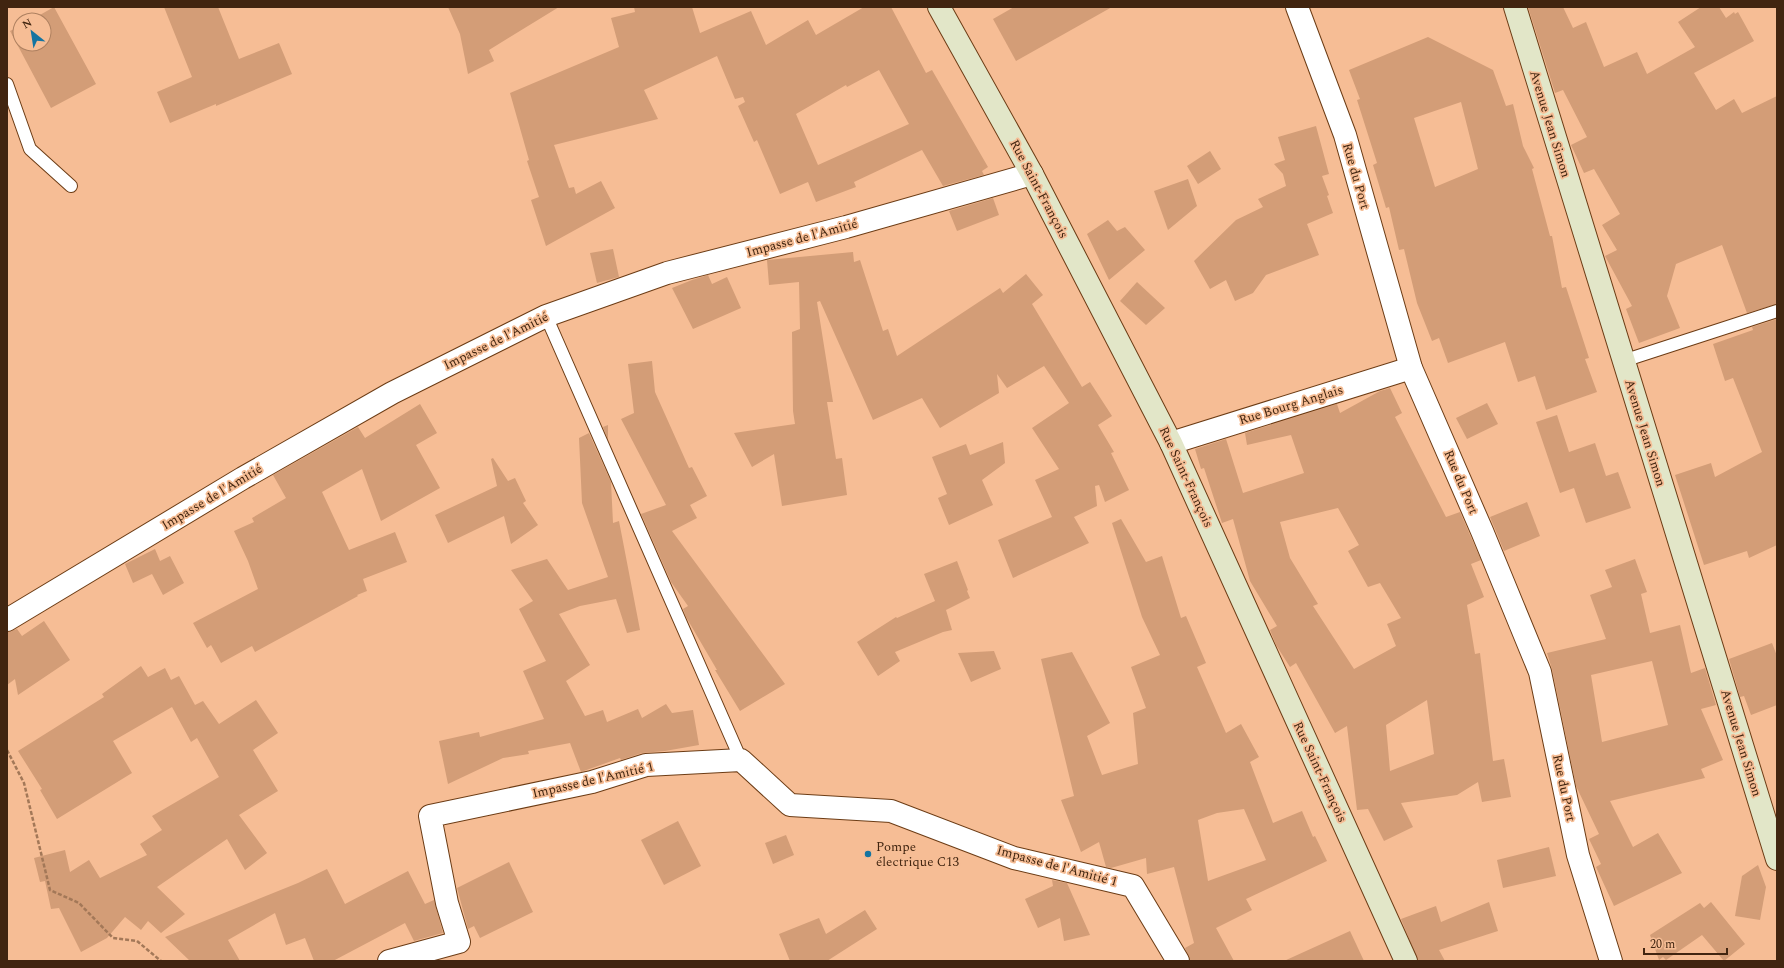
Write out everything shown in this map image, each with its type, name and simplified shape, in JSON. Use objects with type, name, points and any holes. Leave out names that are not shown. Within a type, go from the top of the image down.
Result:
[{"type":"street","name":"Rue Saint-François","points":[[939,7],[1032,174],[1171,443],[1406,961]]},
{"type":"street","name":"Rue du Port","points":[[1297,7],[1345,136],[1411,368],[1482,531],[1540,672],[1578,855],[1611,961]]},
{"type":"street","name":"Avenue Jean Simon","points":[[1515,7],[1777,859]]},
{"type":"street","name":"Impasse de l'Amitié","points":[[7,620],[243,478],[392,393],[546,316],[667,273],[846,227],[1032,174]]},
{"type":"street","name":"Rue Bourg Anglais","points":[[1171,443],[1411,368]]},
{"type":"street","name":"Impasse de l'Amitié 1","points":[[389,961],[459,942],[447,903],[430,816],[592,782],[646,765],[741,760],[790,805],[891,811],[1014,858],[1133,886],[1178,961]]},
{"type":"lane","points":[[7,84],[30,149],[71,186]]},
{"type":"lane","points":[[1623,361],[1777,311]]},
{"type":"lane","points":[[546,316],[741,760]]},
{"type":"path","points":[[7,750],[24,783],[50,890],[79,903],[113,938],[137,941],[161,961]]},
{"type":"building","points":[[54,7],[96,84],[51,108],[21,52],[52,52],[52,12],[45,12]]},
{"type":"building","points":[[164,7],[218,7],[239,59],[279,43],[292,74],[216,106],[216,104],[170,123],[157,92],[192,77]]},
{"type":"building","points":[[448,7],[559,7],[489,50],[494,61],[468,74],[460,34]]},
{"type":"building","points":[[634,7],[692,7],[700,33],[751,11],[766,45],[808,20],[816,35],[864,7],[891,7],[926,73],[932,70],[988,167],[982,171],[984,175],[943,186],[922,150],[854,182],[856,187],[816,202],[808,182],[780,194],[757,140],[754,142],[738,106],[745,102],[743,97],[735,99],[717,56],[644,90],[658,119],[554,145],[569,188],[574,187],[576,194],[601,181],[615,208],[546,246],[531,200],[539,197],[527,161],[529,160],[510,93],[619,47],[611,18],[635,12]],"holes":[[[879,70],[909,124],[818,165],[796,114],[846,85],[847,87]]]},
{"type":"building","points":[[1014,7],[1112,7],[1016,61],[993,19]]},
{"type":"building","points":[[1528,7],[1563,7],[1573,28],[1586,22],[1604,67],[1637,52],[1647,74],[1695,47],[1678,22],[1701,7],[1719,7],[1726,18],[1734,12],[1735,14],[1738,12],[1754,41],[1694,73],[1716,110],[1734,99],[1742,113],[1777,96],[1777,304],[1747,313],[1722,245],[1676,264],[1667,296],[1680,328],[1639,343],[1626,309],[1632,306],[1605,256],[1617,250],[1602,225],[1620,214],[1594,169],[1584,173],[1571,145],[1587,137],[1563,90],[1555,93]]},
{"type":"building","points":[[1428,37],[1493,70],[1506,106],[1513,104],[1523,146],[1534,168],[1532,169],[1550,236],[1552,236],[1562,288],[1566,287],[1589,358],[1585,359],[1597,392],[1546,410],[1535,376],[1518,382],[1505,342],[1448,363],[1439,338],[1432,341],[1417,303],[1404,249],[1399,250],[1389,207],[1386,208],[1373,165],[1377,163],[1357,100],[1360,99],[1349,70]],"holes":[[[1461,102],[1478,169],[1435,187],[1414,118]]]},
{"type":"building","points":[[1316,126],[1329,174],[1322,176],[1329,195],[1327,196],[1333,213],[1307,224],[1319,255],[1266,275],[1253,293],[1235,301],[1226,280],[1210,289],[1194,261],[1236,220],[1263,207],[1258,199],[1286,186],[1283,174],[1274,164],[1285,160],[1278,137]]},
{"type":"building","points":[[1210,151],[1221,169],[1198,184],[1187,166]]},
{"type":"building","points":[[1188,179],[1197,206],[1168,230],[1154,191]]},
{"type":"building","points":[[993,198],[999,215],[957,231],[949,211]]},
{"type":"building","points":[[1108,220],[1117,231],[1125,227],[1145,250],[1109,280],[1087,234]]},
{"type":"building","points":[[613,249],[619,277],[597,283],[590,253]]},
{"type":"building","points":[[853,252],[854,262],[860,260],[883,331],[888,329],[897,356],[1000,288],[1003,293],[1026,274],[1043,295],[1032,304],[1082,387],[1090,382],[1112,416],[1098,425],[1114,452],[1111,453],[1129,490],[1105,502],[1099,485],[1095,486],[1097,506],[1074,517],[1089,543],[1013,578],[998,540],[1052,517],[1035,480],[1059,469],[1032,428],[1069,403],[1044,366],[1007,388],[997,374],[999,393],[940,428],[922,398],[873,420],[820,301],[817,302],[833,402],[827,402],[836,459],[842,458],[847,495],[782,506],[774,454],[752,467],[734,433],[795,424],[793,411],[792,332],[800,329],[799,282],[769,285],[767,260]]},
{"type":"building","points":[[708,275],[712,284],[727,277],[741,308],[693,329],[672,288]]},
{"type":"building","points":[[1137,282],[1165,308],[1146,325],[1120,301]]},
{"type":"building","points":[[1777,319],[1777,545],[1749,558],[1747,551],[1704,565],[1675,475],[1711,463],[1715,477],[1762,452],[1733,378],[1725,381],[1713,344],[1753,330],[1752,327]]},
{"type":"building","points":[[652,361],[655,392],[689,468],[692,467],[707,496],[690,505],[697,518],[672,531],[785,684],[740,711],[715,670],[717,670],[686,617],[683,609],[688,606],[671,582],[641,514],[666,505],[621,419],[634,413],[628,364]]},
{"type":"building","points":[[1390,388],[1402,413],[1395,417],[1446,517],[1460,512],[1481,560],[1471,564],[1484,597],[1467,605],[1475,654],[1480,653],[1493,761],[1504,759],[1511,797],[1482,802],[1478,782],[1457,795],[1401,803],[1413,827],[1384,841],[1368,809],[1357,810],[1347,726],[1335,733],[1296,663],[1290,667],[1276,645],[1270,630],[1277,626],[1250,581],[1233,519],[1222,523],[1204,468],[1201,469],[1195,449],[1226,439],[1243,493],[1304,473],[1291,435],[1247,445],[1245,433],[1337,404],[1340,413],[1380,391]],"holes":[[[1338,508],[1359,545],[1348,551],[1368,587],[1380,583],[1401,618],[1387,624],[1396,646],[1354,669],[1313,606],[1318,604],[1290,558],[1280,522]],[[1427,700],[1434,754],[1390,771],[1386,725]]]},
{"type":"building","points":[[1487,403],[1498,424],[1467,439],[1456,418]]},
{"type":"building","points":[[420,404],[437,433],[416,445],[440,488],[381,521],[362,469],[322,492],[349,550],[395,532],[407,562],[363,579],[367,591],[357,595],[358,596],[255,652],[252,646],[221,663],[211,645],[207,648],[193,623],[258,589],[248,561],[234,531],[254,522],[252,518],[286,498],[273,475],[358,427],[365,438]]},
{"type":"building","points":[[1557,415],[1569,452],[1595,443],[1606,476],[1618,472],[1631,508],[1586,523],[1574,488],[1560,493],[1536,422]]},
{"type":"building","points":[[608,425],[608,440],[603,427]]},
{"type":"building","points":[[589,433],[611,482],[613,523],[619,521],[640,630],[627,633],[616,599],[580,606],[559,614],[590,665],[566,681],[585,716],[603,710],[607,722],[638,709],[642,718],[666,704],[672,713],[693,710],[699,745],[665,751],[642,753],[621,760],[620,758],[581,772],[570,743],[528,751],[529,754],[503,758],[448,784],[439,741],[479,732],[480,737],[544,719],[523,671],[546,661],[519,609],[533,601],[511,570],[547,559],[568,590],[608,577],[582,503],[579,438]]},
{"type":"building","points":[[1003,442],[1005,463],[982,480],[993,505],[949,525],[938,498],[947,494],[932,457],[966,444],[970,455]]},
{"type":"building","points":[[493,458],[508,481],[515,478],[526,501],[523,503],[538,525],[511,544],[504,516],[448,543],[435,515],[497,486],[491,459]]},
{"type":"building","points":[[1527,502],[1540,536],[1504,551],[1490,517]]},
{"type":"building","points":[[1121,519],[1146,562],[1162,556],[1181,618],[1186,616],[1206,663],[1197,667],[1226,733],[1241,724],[1259,757],[1250,762],[1273,823],[1302,811],[1313,837],[1315,836],[1327,861],[1246,899],[1252,910],[1216,928],[1234,961],[1190,961],[1185,948],[1194,943],[1174,867],[1147,874],[1146,858],[1111,868],[1106,867],[1099,842],[1081,852],[1061,800],[1074,796],[1041,659],[1072,652],[1110,723],[1087,736],[1102,775],[1138,764],[1133,713],[1146,708],[1131,667],[1160,655],[1142,617],[1112,523]],"holes":[[[1244,809],[1266,860],[1208,881],[1198,820],[1217,813]]]},
{"type":"building","points":[[155,549],[160,561],[170,556],[184,583],[163,595],[152,574],[133,583],[125,564]]},
{"type":"building","points":[[1635,559],[1647,592],[1641,594],[1650,633],[1680,625],[1691,673],[1705,668],[1716,705],[1701,709],[1723,760],[1701,769],[1705,778],[1610,801],[1633,847],[1658,833],[1682,873],[1614,906],[1596,867],[1601,864],[1589,839],[1599,834],[1576,786],[1552,669],[1547,653],[1606,639],[1590,595],[1612,587],[1605,570]],"holes":[[[1652,661],[1668,725],[1602,742],[1591,675]]]},
{"type":"building","points":[[957,561],[970,598],[946,610],[952,630],[943,632],[895,652],[900,661],[878,676],[857,642],[896,617],[897,618],[935,601],[924,574]]},
{"type":"building","points":[[44,621],[70,660],[18,695],[15,679],[7,685],[7,632],[17,629],[22,636]]},
{"type":"building","points":[[1772,643],[1777,656],[1777,705],[1751,715],[1744,696],[1740,697],[1729,659]]},
{"type":"building","points":[[994,651],[1001,669],[971,682],[958,653]]},
{"type":"building","points":[[141,666],[148,677],[165,668],[171,680],[179,676],[195,705],[203,701],[219,724],[256,700],[278,733],[253,750],[278,791],[239,815],[267,853],[245,870],[227,839],[157,887],[185,914],[161,933],[148,921],[141,930],[125,917],[107,938],[81,952],[59,908],[51,909],[45,881],[40,882],[34,858],[65,850],[70,872],[89,860],[100,878],[147,855],[140,844],[162,830],[152,816],[219,777],[197,738],[191,742],[172,707],[113,741],[132,773],[57,819],[40,790],[42,789],[18,751],[104,697],[102,694]]},
{"type":"building","points":[[678,821],[701,866],[664,885],[641,840]]},
{"type":"building","points":[[786,835],[794,855],[773,864],[765,843]]},
{"type":"building","points":[[1549,847],[1556,876],[1503,888],[1497,860]]},
{"type":"building","points":[[509,862],[533,912],[480,938],[474,926],[468,929],[457,888]]},
{"type":"building","points":[[1758,865],[1766,887],[1760,920],[1735,916],[1742,876]]},
{"type":"building","points":[[327,869],[345,904],[408,871],[425,904],[434,900],[443,933],[414,941],[405,923],[333,961],[314,961],[305,938],[286,945],[275,913],[228,940],[240,961],[190,961],[165,937],[298,883]]},
{"type":"building","points":[[1052,880],[1067,883],[1090,935],[1064,941],[1060,918],[1038,928],[1025,899],[1053,886]]},
{"type":"building","points":[[1489,902],[1498,931],[1439,950],[1445,961],[1418,961],[1401,919],[1436,906],[1441,922]]},
{"type":"building","points":[[1711,902],[1745,944],[1724,961],[1702,935],[1666,960],[1663,957],[1659,960],[1650,935],[1700,903],[1704,908]]},
{"type":"building","points":[[865,910],[877,929],[827,961],[790,961],[779,934],[819,918],[826,934]]},
{"type":"building","points":[[1350,931],[1364,961],[1284,961]]},
{"type":"place","name":"Pompe électrique C13","points":[[868,854]]}]
